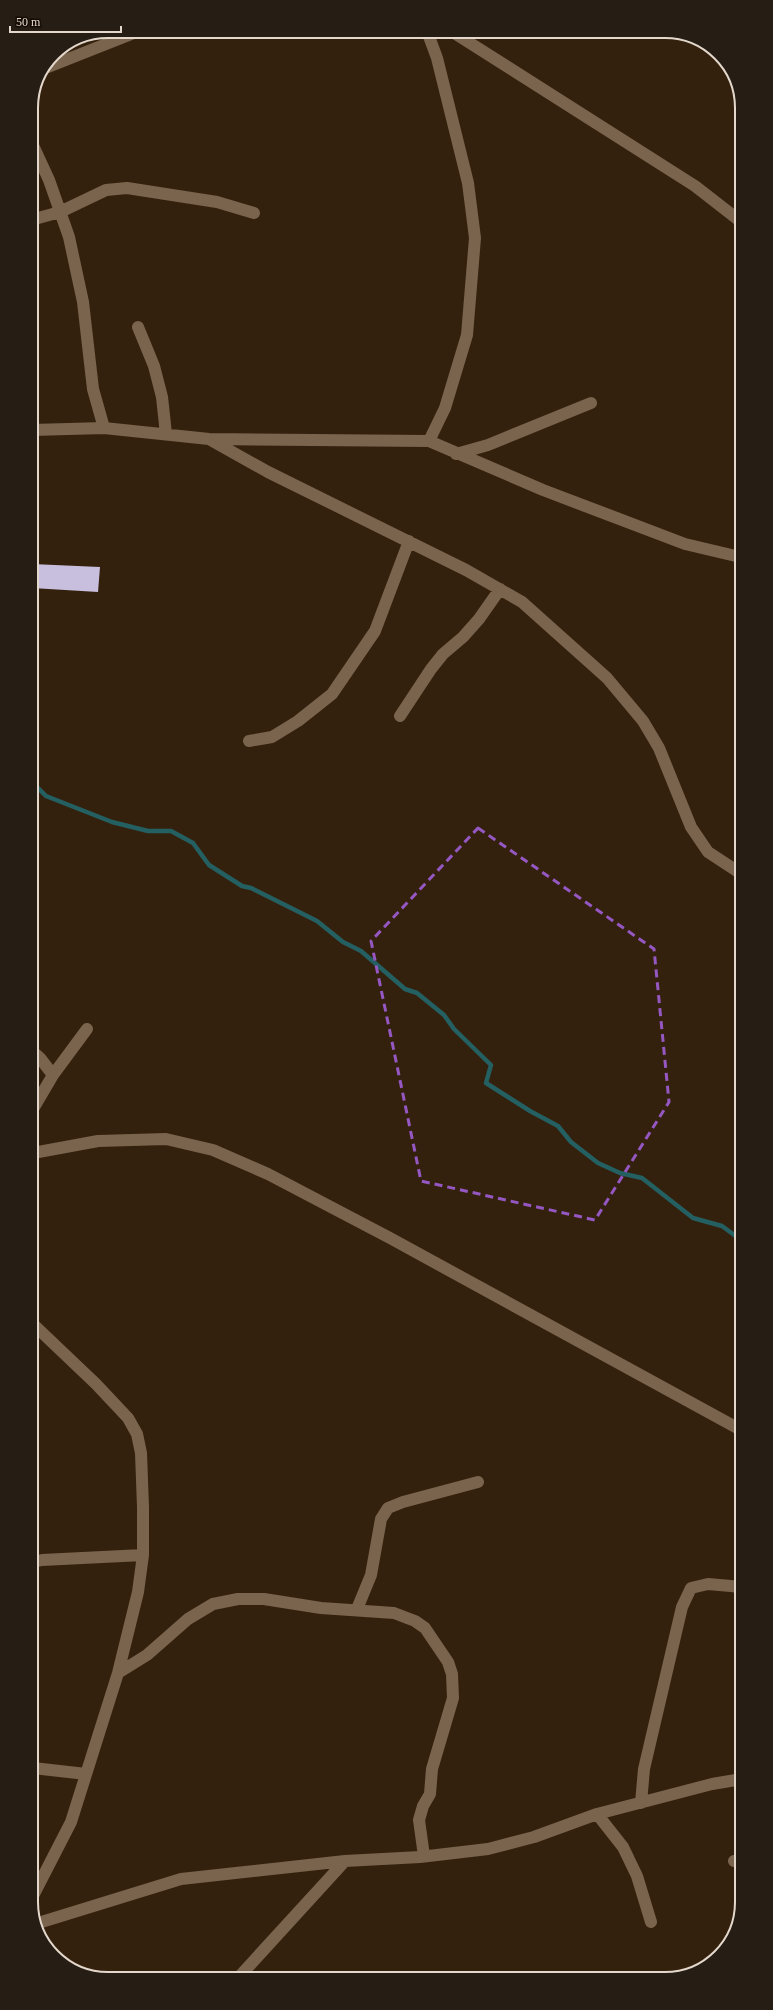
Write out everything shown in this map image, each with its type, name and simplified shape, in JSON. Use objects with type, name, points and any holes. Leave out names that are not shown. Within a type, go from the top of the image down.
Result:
[{"type":"street","points":[[52,66],[121,38]]},
{"type":"street","points":[[429,441],[445,408],[467,336],[475,238],[468,184],[437,58],[430,38]]},
{"type":"street","points":[[462,38],[696,186],[735,217]]},
{"type":"street","points":[[38,157],[69,237],[83,302],[93,389],[104,428]]},
{"type":"street","points":[[38,218],[60,212],[106,190],[128,188],[217,202],[254,212]]},
{"type":"street","points":[[138,327],[154,366],[162,397],[166,434]]},
{"type":"street","points":[[456,454],[488,445],[591,403]]},
{"type":"street","points":[[38,430],[104,428],[209,439],[429,441],[456,454],[543,490],[685,544],[735,556]]},
{"type":"street","points":[[209,439],[268,472],[500,589],[522,602],[607,678],[643,720],[659,748],[691,827],[708,852],[735,870]]},
{"type":"street","points":[[249,741],[272,737],[298,721],[332,694],[375,631],[408,542]]},
{"type":"street","points":[[400,716],[431,669],[443,654],[463,637],[474,625],[500,589]]},
{"type":"street","points":[[38,1099],[53,1075],[87,1029]]},
{"type":"street","points":[[38,1058],[53,1075]]},
{"type":"street","points":[[38,1152],[98,1141],[166,1139],[213,1150],[268,1174],[376,1231],[735,1427]]},
{"type":"street","points":[[38,1329],[96,1384],[128,1418],[137,1434],[141,1453],[142,1555],[138,1592],[118,1673],[71,1822],[38,1886]]},
{"type":"street","points":[[357,1610],[371,1575],[381,1519],[388,1508],[403,1502],[478,1482]]},
{"type":"street","points":[[38,1561],[142,1555]]},
{"type":"street","points":[[641,1803],[645,1761],[682,1607],[691,1588],[708,1584],[735,1586]]},
{"type":"street","points":[[118,1673],[147,1655],[188,1619],[213,1604],[238,1599],[264,1599],[321,1608],[394,1613],[416,1621],[425,1628],[448,1662],[452,1674],[453,1698],[432,1769],[430,1794],[422,1806],[419,1820],[424,1856]]},
{"type":"street","points":[[38,1768],[86,1774]]},
{"type":"street","points":[[41,1922],[181,1879],[345,1861],[424,1856],[488,1849],[534,1837],[597,1814],[712,1784],[735,1780]]},
{"type":"street","points":[[597,1814],[623,1847],[637,1876],[651,1922]]},
{"type":"street","points":[[243,1972],[345,1861]]},
{"type":"highlighted area","points":[[478,828],[654,949],[669,1102],[595,1220],[421,1181],[371,941]]},
{"type":"building","points":[[38,564],[100,567],[98,592],[38,588]]},
{"type":"waterway","points":[[38,788],[46,796],[112,822],[148,831],[171,831],[193,843],[209,865],[242,886],[251,888],[317,921],[343,942],[361,951],[405,989],[417,993],[444,1015],[454,1029],[491,1065],[486,1083],[530,1111],[558,1126],[571,1142],[598,1163],[620,1173],[642,1178],[693,1218],[722,1226],[735,1236]]}]
